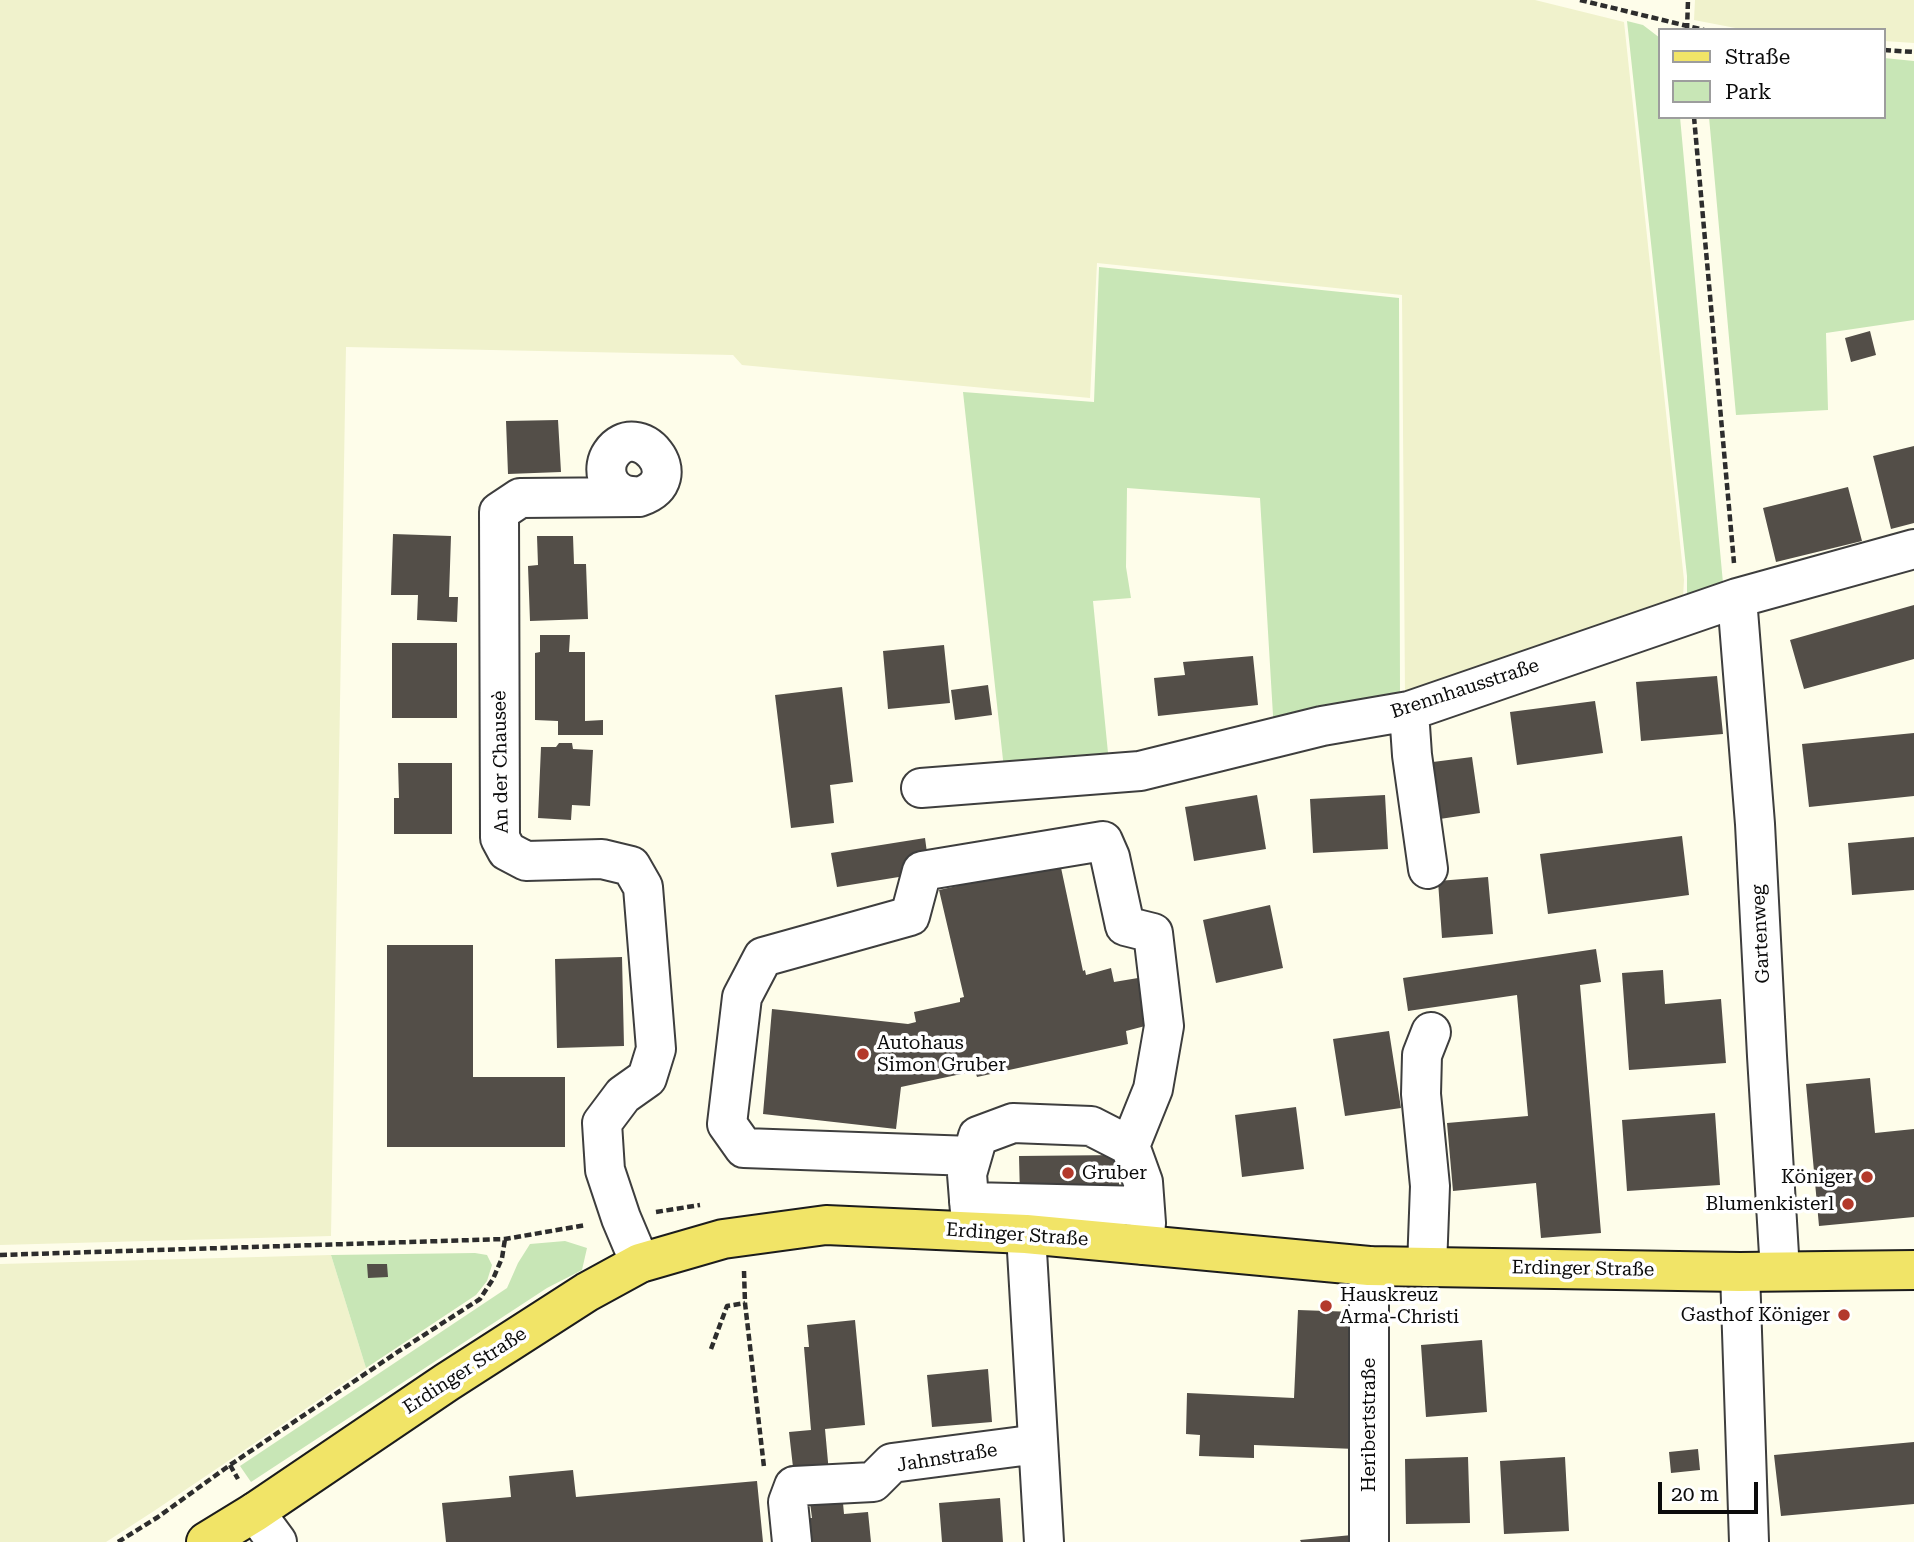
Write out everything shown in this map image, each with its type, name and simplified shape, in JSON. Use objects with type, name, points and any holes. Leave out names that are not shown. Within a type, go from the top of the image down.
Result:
[{"type":"main road","name":"Erdinger Straße","points":[[206,1542],[266,1527],[471,1367],[587,1292],[640,1263],[723,1239],[826,1225],[970,1217],[1026,1234],[1369,1266],[1740,1272],[1914,1270]]},
{"type":"street","name":"An der Chauseè","points":[[639,497],[520,498],[499,512],[500,838],[507,851],[526,861],[602,859],[631,866],[643,887],[656,1049],[647,1078],[624,1095],[601,1123],[605,1170],[640,1263]]},
{"type":"street","name":"Brennhausstraße","points":[[920,788],[1140,771],[1322,726],[1409,711],[1737,598],[1914,549]]},
{"type":"street","name":"Gartenweg","points":[[1737,598],[1755,824],[1780,1271]]},
{"type":"street","points":[[1409,711],[1412,755],[1428,869]]},
{"type":"street","points":[[972,1156],[744,1148],[727,1124],[742,997],[763,957],[910,916],[922,871],[1103,841],[1110,857],[1125,926],[1153,933],[1164,1026],[1153,1088],[1130,1146],[1143,1182],[1146,1223],[1144,1244]]},
{"type":"street","points":[[1427,1267],[1430,1186],[1421,1094],[1422,1055],[1432,1032]]},
{"type":"street","points":[[1130,1146],[1091,1126],[1013,1123],[978,1136],[967,1174],[970,1217],[1144,1206]]},
{"type":"street","points":[[1026,1234],[1044,1542]]},
{"type":"street","name":"Heribertstraße","points":[[1369,1266],[1369,1542]]},
{"type":"street","points":[[1740,1272],[1749,1542]]},
{"type":"street","name":"Jahnstraße","points":[[792,1542],[788,1502],[794,1486],[873,1482],[892,1463],[1038,1444]]},
{"type":"path","points":[[1580,0],[1686,28],[1688,0]]},
{"type":"path","points":[[1886,50],[1914,52]]},
{"type":"path","points":[[1694,119],[1737,598]]},
{"type":"path","points":[[0,1255],[505,1239],[621,1218]]},
{"type":"path","points":[[118,1542],[354,1381],[480,1299],[502,1258],[505,1239]]},
{"type":"path","points":[[711,1349],[727,1306],[745,1303],[764,1475]]},
{"type":"green space","points":[[0,0],[1535,0],[1624,22],[1684,580],[1683,597],[1405,695],[1402,295],[1097,263],[1090,398],[742,365],[733,355],[346,347],[331,1236],[0,1245]]},
{"type":"green space","points":[[1695,0],[1914,0],[1914,43],[1886,41],[1886,28],[1736,28],[1694,20]]},
{"type":"green space","points":[[1627,21],[1643,25],[1658,36],[1658,119],[1680,119],[1724,594],[1687,608],[1687,576]]},
{"type":"green space","points":[[1886,58],[1914,61],[1914,320],[1826,333],[1828,410],[1736,415],[1709,119],[1886,119]]},
{"type":"green space","points":[[1099,267],[1399,298],[1400,697],[1274,732],[1260,498],[1127,488],[1126,567],[1131,598],[1093,601],[1109,763],[1004,769],[963,392],[1094,402]]},
{"type":"green space","points":[[565,1241],[587,1248],[582,1270],[547,1288],[251,1482],[240,1466],[507,1288],[530,1244]]},
{"type":"green space","points":[[331,1255],[366,1368],[106,1542],[0,1542],[0,1264]]},
{"type":"green space","points":[[331,1255],[487,1255],[492,1265],[487,1281],[476,1295],[366,1368]]},
{"type":"building","points":[[1870,331],[1876,355],[1851,362],[1845,338]]},
{"type":"building","points":[[558,420],[561,472],[508,474],[506,421]]},
{"type":"building","points":[[1914,446],[1914,523],[1891,529],[1873,456]]},
{"type":"building","points":[[1848,487],[1862,541],[1776,562],[1763,508]]},
{"type":"building","points":[[393,534],[451,536],[449,597],[458,597],[457,622],[417,620],[418,595],[391,595]]},
{"type":"building","points":[[537,536],[573,536],[574,564],[586,564],[588,619],[530,621],[528,566],[538,565]]},
{"type":"building","points":[[1914,605],[1914,659],[1804,689],[1790,640]]},
{"type":"building","points":[[540,635],[570,635],[569,652],[585,652],[585,721],[603,720],[603,735],[558,735],[558,721],[535,720],[535,653],[540,652]]},
{"type":"building","points":[[392,643],[457,643],[457,718],[392,718]]},
{"type":"building","points":[[944,645],[950,703],[888,709],[883,651]]},
{"type":"building","points":[[1253,656],[1258,705],[1158,716],[1154,678],[1185,675],[1183,662]]},
{"type":"building","points":[[1717,676],[1723,734],[1641,741],[1636,682]]},
{"type":"building","points":[[988,685],[992,715],[955,720],[951,690]]},
{"type":"building","points":[[842,687],[853,782],[830,785],[834,823],[791,828],[775,695]]},
{"type":"building","points":[[1595,701],[1603,753],[1517,765],[1510,712]]},
{"type":"building","points":[[1914,733],[1914,796],[1809,807],[1802,744]]},
{"type":"building","points":[[559,743],[572,743],[573,749],[593,750],[590,806],[572,805],[571,820],[538,818],[541,747],[556,747]]},
{"type":"building","points":[[1472,757],[1480,813],[1433,820],[1425,763]]},
{"type":"building","points":[[398,763],[452,763],[452,834],[394,834],[394,798],[399,798]]},
{"type":"building","points":[[1257,795],[1266,849],[1194,861],[1185,807]]},
{"type":"building","points":[[1385,795],[1388,849],[1313,853],[1310,799]]},
{"type":"building","points":[[1682,836],[1689,895],[1548,914],[1540,854]]},
{"type":"building","points":[[1914,837],[1914,890],[1852,895],[1848,843]]},
{"type":"building","points":[[925,838],[928,860],[903,864],[905,876],[837,887],[831,853]]},
{"type":"building","points":[[1060,863],[1083,971],[1085,970],[1086,975],[1111,968],[1114,982],[1138,978],[1149,1025],[1126,1031],[1128,1044],[977,1077],[975,1071],[901,1087],[896,1129],[763,1114],[772,1009],[908,1024],[916,1022],[914,1012],[960,1002],[960,998],[964,997],[939,890]]},
{"type":"building","points":[[1488,877],[1493,934],[1442,938],[1438,881]]},
{"type":"building","points":[[1270,905],[1283,968],[1216,983],[1203,920]]},
{"type":"building","points":[[387,945],[473,945],[473,1077],[565,1077],[565,1147],[387,1147]]},
{"type":"building","points":[[1596,949],[1601,982],[1580,985],[1601,1233],[1541,1238],[1536,1183],[1453,1191],[1447,1123],[1528,1116],[1517,995],[1408,1011],[1403,978]]},
{"type":"building","points":[[622,957],[624,1046],[557,1048],[555,959]]},
{"type":"building","points":[[1663,970],[1665,1004],[1721,999],[1726,1063],[1629,1070],[1622,973]]},
{"type":"building","points":[[1389,1031],[1401,1108],[1345,1116],[1333,1039]]},
{"type":"building","points":[[1870,1078],[1875,1133],[1914,1129],[1914,1217],[1819,1226],[1806,1084]]},
{"type":"building","points":[[1296,1107],[1304,1169],[1242,1177],[1235,1115]]},
{"type":"building","points":[[1715,1113],[1720,1185],[1627,1191],[1622,1120]]},
{"type":"building","points":[[1119,1155],[1119,1195],[1020,1196],[1019,1156]]},
{"type":"building","points":[[367,1264],[387,1264],[388,1277],[368,1278]]},
{"type":"building","points":[[1298,1310],[1355,1312],[1355,1449],[1254,1445],[1254,1458],[1199,1456],[1200,1435],[1186,1434],[1187,1393],[1294,1398]]},
{"type":"building","points":[[855,1320],[865,1425],[825,1429],[829,1473],[794,1476],[789,1432],[811,1430],[804,1347],[809,1347],[807,1325]]},
{"type":"building","points":[[1482,1340],[1487,1412],[1426,1417],[1421,1345]]},
{"type":"building","points":[[988,1369],[992,1422],[932,1427],[927,1375]]},
{"type":"building","points":[[1914,1442],[1914,1504],[1781,1516],[1774,1455]]},
{"type":"building","points":[[1698,1449],[1700,1470],[1671,1473],[1669,1452]]},
{"type":"building","points":[[1468,1457],[1470,1523],[1406,1524],[1405,1459]]},
{"type":"building","points":[[1565,1457],[1569,1531],[1504,1534],[1500,1461]]},
{"type":"building","points":[[573,1470],[576,1497],[757,1481],[763,1542],[446,1542],[442,1503],[511,1497],[509,1476]]},
{"type":"building","points":[[842,1492],[844,1514],[868,1512],[871,1542],[808,1542],[805,1518],[812,1518],[809,1495]]},
{"type":"building","points":[[1000,1498],[1003,1542],[942,1542],[939,1503]]},
{"type":"building","points":[[1352,1535],[1352,1542],[1300,1540]]},
{"type":"place","name":"Autohaus Simon Gruber","points":[[863,1054]]},
{"type":"place","name":"Gruber","points":[[1068,1173]]},
{"type":"place","name":"Königer","points":[[1867,1177]]},
{"type":"place","name":"Blumenkisterl","points":[[1848,1204]]},
{"type":"place","name":"Hauskreuz Arma-Christi","points":[[1326,1306]]},
{"type":"place","name":"Gasthof Königer","points":[[1844,1315]]}]
